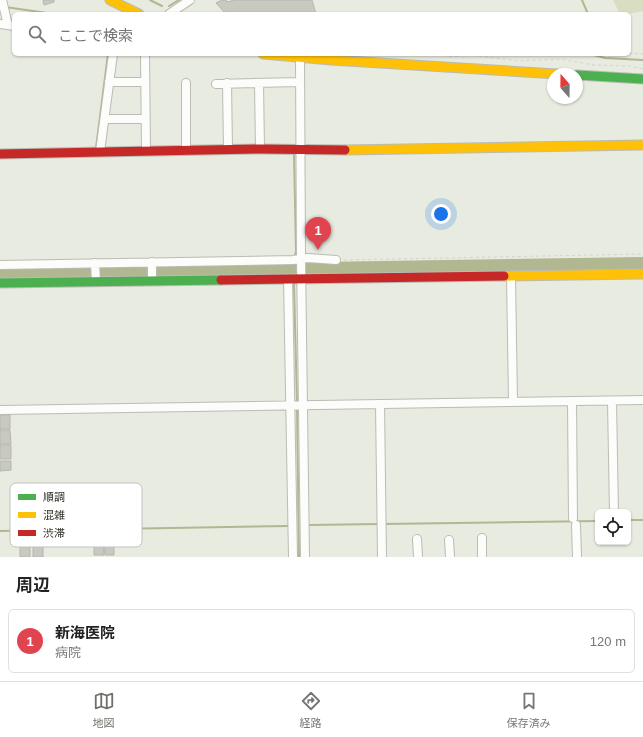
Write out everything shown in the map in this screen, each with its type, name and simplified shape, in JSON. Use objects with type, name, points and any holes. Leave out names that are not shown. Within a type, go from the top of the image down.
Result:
[{"type":"street","points":[[110,0],[135,12]]},
{"type":"street","points":[[172,12],[190,0]]},
{"type":"street","points":[[3,4],[7,25]]},
{"type":"street","points":[[97,152],[104,119],[113,56]]},
{"type":"street","points":[[145,56],[146,151]]},
{"type":"street","points":[[282,56],[547,73]]},
{"type":"street","points":[[293,557],[295,404],[302,276],[300,58]]},
{"type":"street","points":[[583,75],[643,79]]},
{"type":"street","points":[[109,82],[145,82]]},
{"type":"street","points":[[216,84],[300,82]]},
{"type":"street","points":[[227,83],[228,149]]},
{"type":"street","points":[[259,83],[260,149]]},
{"type":"street","points":[[186,84],[186,151]]},
{"type":"street","points":[[104,119],[146,119]]},
{"type":"street","points":[[0,154],[228,149],[260,149],[300,153],[643,145]]},
{"type":"street","points":[[0,265],[152,264],[336,260]]},
{"type":"street","points":[[95,264],[96,279]]},
{"type":"street","points":[[152,264],[152,278]]},
{"type":"street","points":[[0,283],[152,278],[288,279],[302,276],[511,276],[643,274]]},
{"type":"street","points":[[511,276],[513,400]]},
{"type":"street","points":[[288,279],[305,557]]},
{"type":"street","points":[[0,410],[295,404],[380,404],[513,400],[643,400]]},
{"type":"street","points":[[572,401],[577,557]]},
{"type":"street","points":[[612,401],[614,509]]},
{"type":"street","points":[[380,404],[382,557]]},
{"type":"street","points":[[482,538],[482,557]]},
{"type":"street","points":[[417,539],[418,557]]},
{"type":"street","points":[[449,540],[450,557]]},
{"type":"path","points":[[631,53],[643,54]]},
{"type":"path","points":[[448,57],[459,56]]},
{"type":"path","points":[[478,56],[520,61],[556,59],[594,65],[630,66],[643,69]]},
{"type":"path","points":[[336,260],[643,254]]},
{"type":"green space","points":[[613,0],[643,0],[643,11],[631,14],[631,12],[619,12]]},
{"type":"building","points":[[43,0],[54,0],[54,2],[44,5]]},
{"type":"building","points":[[222,0],[226,0],[227,2],[235,0],[312,0],[315,12],[224,12],[216,3]]},
{"type":"building","points":[[0,415],[10,415],[10,429],[0,429]]},
{"type":"building","points":[[0,430],[10,430],[11,444],[0,444]]},
{"type":"building","points":[[0,445],[11,445],[11,459],[0,459]]},
{"type":"building","points":[[0,461],[11,461],[11,470],[0,471]]},
{"type":"building","points":[[20,547],[30,547],[30,557],[20,557]]},
{"type":"building","points":[[33,547],[43,547],[43,557],[33,557]]},
{"type":"building","points":[[94,547],[104,547],[104,555],[94,555]]},
{"type":"building","points":[[105,547],[114,547],[114,555],[105,555]]},
{"type":"waterway","points":[[150,0],[162,6]]},
{"type":"waterway","points":[[169,6],[179,0]]},
{"type":"waterway","points":[[582,0],[587,12]]},
{"type":"waterway","points":[[5,7],[40,12]]},
{"type":"waterway","points":[[96,148],[108,56]]},
{"type":"waterway","points":[[598,56],[605,58],[643,60]]},
{"type":"waterway","points":[[294,154],[295,256]]},
{"type":"waterway","points":[[295,263],[295,269]]},
{"type":"waterway","points":[[0,273],[643,263]]},
{"type":"waterway","points":[[294,284],[297,403]]},
{"type":"waterway","points":[[297,408],[299,557]]},
{"type":"waterway","points":[[631,520],[643,520]]},
{"type":"waterway","points":[[384,524],[595,521]]},
{"type":"waterway","points":[[310,525],[379,524]]},
{"type":"waterway","points":[[142,529],[288,526]]},
{"type":"waterway","points":[[0,531],[10,531]]},
{"type":"traffic: fast","points":[[583,75],[643,79]]},
{"type":"traffic: fast","points":[[0,283],[221,280]]},
{"type":"traffic: slow","points":[[110,0],[135,12]]},
{"type":"traffic: slow","points":[[286,56],[547,73]]},
{"type":"traffic: slow","points":[[345,150],[643,145]]},
{"type":"traffic: slow","points":[[504,276],[643,274]]},
{"type":"traffic: jam","points":[[0,154],[260,149],[345,150]]},
{"type":"traffic: jam","points":[[221,280],[504,276]]},
{"type":"place","name":"新海医院","points":[[318,250]]}]
